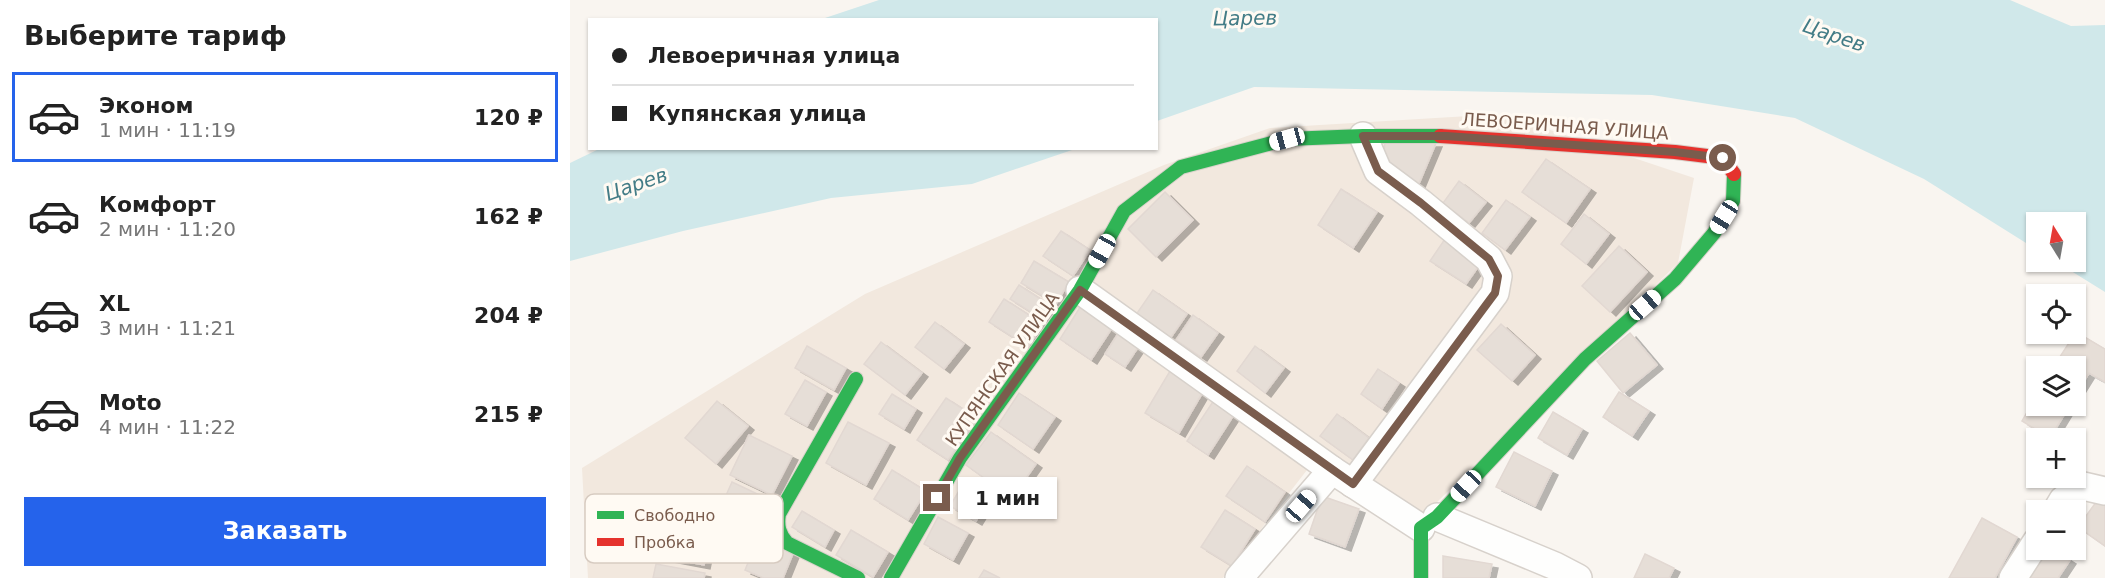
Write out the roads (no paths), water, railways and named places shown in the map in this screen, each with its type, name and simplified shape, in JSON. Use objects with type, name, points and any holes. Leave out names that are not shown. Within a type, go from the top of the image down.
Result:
[{"type":"street","points":[[1239,578],[1342,477],[1495,293],[1498,276],[1489,259],[1378,171],[1363,136]]},
{"type":"street","name":"ЛЕВОЕРИЧНАЯ УЛИЦА","points":[[1124,212],[1180,167],[1287,139],[1446,136],[1675,152],[1723,158],[1734,174],[1733,201],[1714,233],[1675,279],[1584,359],[1429,523]]},
{"type":"street","name":"КУПЯНСКАЯ УЛИЦА","points":[[891,578],[960,458],[1080,290],[1124,212]]},
{"type":"street","points":[[1080,290],[1342,477],[1429,523],[1556,566],[1578,578]]},
{"type":"street","points":[[783,507],[856,380]]},
{"type":"street","points":[[2066,500],[2083,486],[2105,490]]},
{"type":"street","points":[[1421,578],[1429,523]]},
{"type":"street","points":[[783,539],[858,578]]},
{"type":"street","points":[[2013,578],[2026,558]]},
{"type":"water","name":"Царев","points":[[879,0],[2010,0],[2071,26],[2105,25],[2105,292],[2073,272],[2086,272],[2086,212],[2026,212],[2026,243],[1924,179],[1795,118],[1652,95],[1254,87],[1158,121],[1158,18],[825,18]]},
{"type":"water","name":"Царев","points":[[597,150],[1072,150],[972,184],[831,198],[683,231],[570,261],[570,163]]}]
